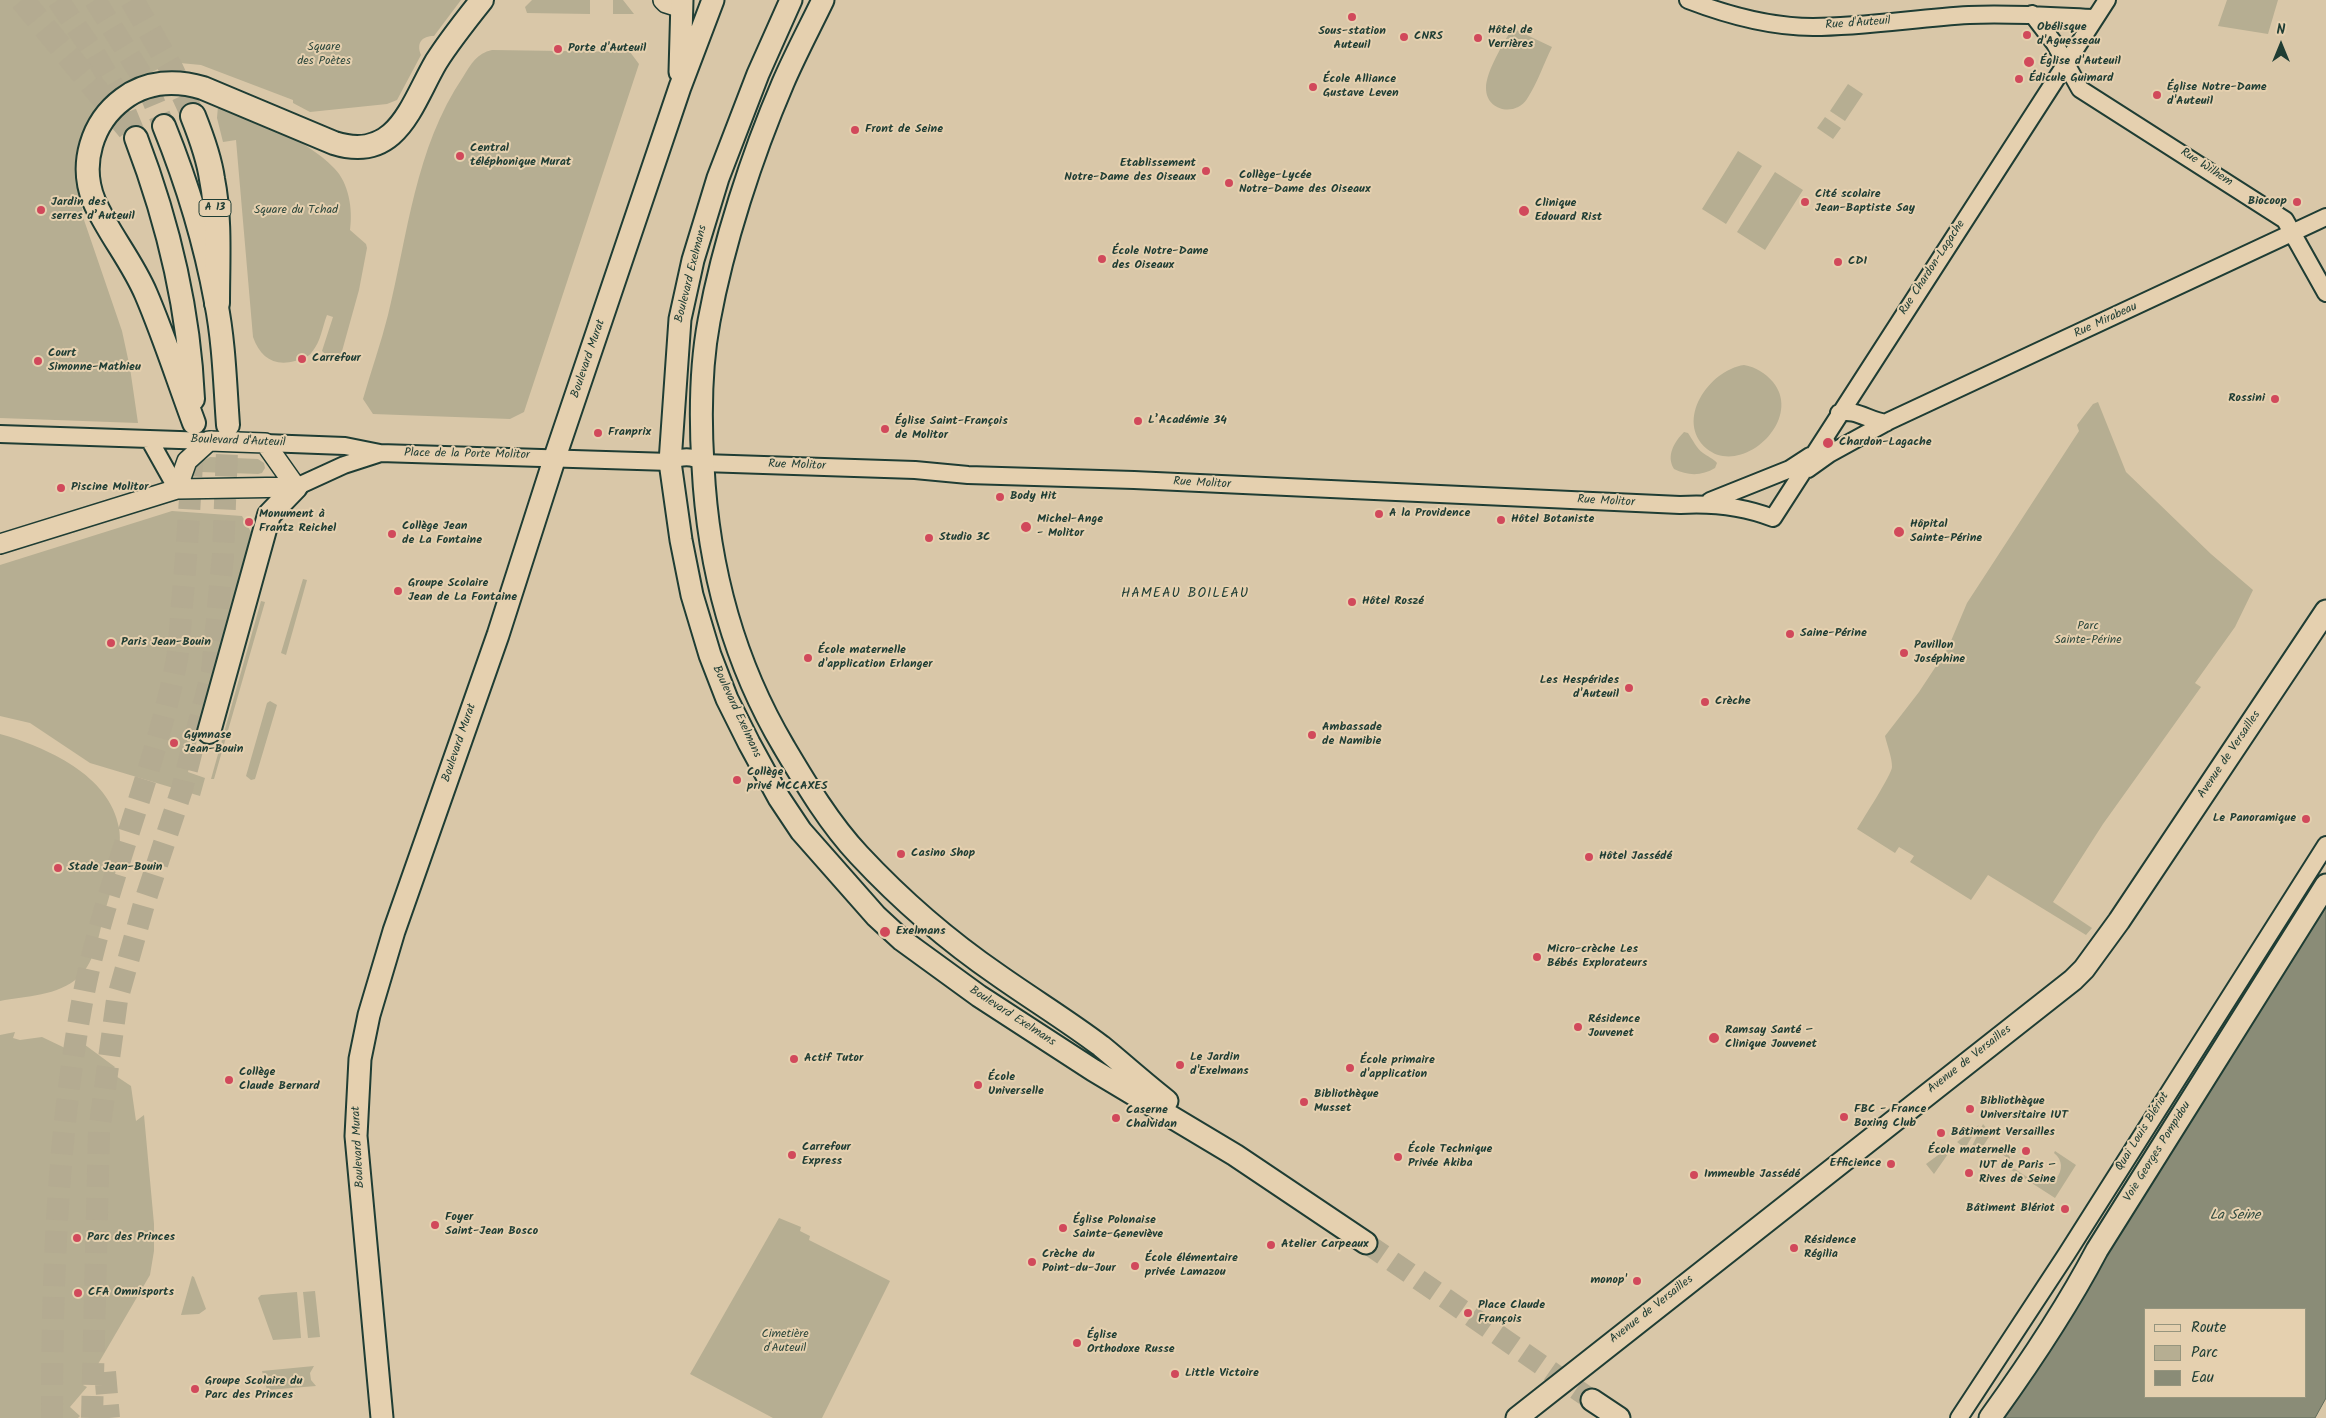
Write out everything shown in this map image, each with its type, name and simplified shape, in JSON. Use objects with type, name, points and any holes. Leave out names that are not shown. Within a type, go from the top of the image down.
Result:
[{"type":"highway","points":[[136,138],[160,203],[181,289],[192,379],[194,423],[145,293],[92,194],[88,176],[88,159],[91,143],[101,122],[120,102],[138,90],[154,85],[182,83],[203,88],[334,143],[351,147],[369,146],[393,134],[403,124],[442,52],[482,0]]},
{"type":"highway","name":"A 13","points":[[193,116],[213,180],[217,236],[216,303]]},
{"type":"highway","points":[[164,126],[192,201],[216,303],[224,364],[228,425]]},
{"type":"highway","points":[[209,732],[269,515],[296,487]]},
{"type":"main road","name":"Boulevard Murat","points":[[382,1418],[356,1136],[360,1059],[369,1015],[394,932],[498,635],[555,457],[680,87],[713,0]]},
{"type":"main road","name":"Boulevard Exelmans","points":[[791,0],[736,126],[693,260],[680,319],[670,462],[681,540],[692,595],[710,655],[748,743],[801,831],[882,922],[936,966],[1093,1070],[1235,1155],[1366,1243]]},
{"type":"main road","name":"Boulevard Exelmans","points":[[823,0],[784,80],[754,158],[723,260],[709,321],[700,392],[704,491],[718,587],[734,639],[750,681],[769,722],[807,785],[836,828],[898,896],[955,944],[1103,1048],[1235,1155]]},
{"type":"main road","name":"Boulevard Murat","points":[[676,3],[680,87]]},
{"type":"main road","name":"Boulevard d'Auteuil","points":[[209,441],[265,443]]},
{"type":"main road","points":[[177,489],[187,461],[209,441]]},
{"type":"main road","points":[[265,443],[296,487]]},
{"type":"main road","points":[[0,544],[177,489],[296,487]]},
{"type":"main road","name":"Avenue de Versailles","points":[[1517,1418],[2073,980],[2084,969],[2119,921],[2326,611]]},
{"type":"main road","name":"Voie Georges Pompidou","points":[[1990,1418],[2036,1352],[2123,1208],[2326,885]]},
{"type":"main road","points":[[1592,1400],[1619,1418]]},
{"type":"street","name":"Rue d'Auteuil","points":[[1688,0],[1709,8],[1781,25],[1812,27],[1970,15],[2032,14],[2094,18]]},
{"type":"street","name":"Rue Chardon-Lagache","points":[[1773,518],[2107,0]]},
{"type":"street","points":[[2032,14],[2055,44],[2065,63]]},
{"type":"street","name":"Rue Wilhem","points":[[2065,63],[2080,89],[2191,158],[2285,220],[2326,293]]},
{"type":"street","name":"Rue Mirabeau","points":[[1799,478],[1829,454],[1886,423],[2326,217]]},
{"type":"street","points":[[1861,415],[1866,427],[1857,438],[1840,439],[1836,436],[1836,418],[1850,412],[1861,415],[1872,421],[1886,423]]},
{"type":"street","name":"Boulevard d'Auteuil","points":[[0,434],[209,441]]},
{"type":"street","points":[[149,439],[177,489]]},
{"type":"street","name":"Boulevard d'Auteuil","points":[[265,443],[327,445]]},
{"type":"street","name":"Place de la Porte Molitor","points":[[327,445],[345,446],[380,453],[555,457]]},
{"type":"street","name":"Rue Molitor","points":[[1701,504],[1790,469],[1816,451]]},
{"type":"street","name":"Place de la Porte Molitor","points":[[296,487],[344,465],[380,453]]},
{"type":"street","name":"Rue Molitor","points":[[555,457],[670,462],[675,468],[697,467],[703,462],[914,470],[968,476],[1141,481],[1680,505],[1701,504],[1742,508],[1773,518]]},
{"type":"street","name":"Quai Louis Blériot","points":[[1959,1418],[2070,1248],[2326,844]]},
{"type":"green space","name":"Jardin des serres d’Auteuil","points":[[0,0],[461,0],[434,36],[426,37],[421,41],[419,47],[421,55],[397,100],[387,104],[310,112],[293,103],[293,100],[201,65],[180,63],[158,69],[127,85],[77,178],[84,220],[122,331],[130,368],[138,423],[0,418]]},
{"type":"green space","points":[[532,0],[590,0],[590,14],[527,13],[525,7]]},
{"type":"green space","points":[[613,0],[623,0],[634,14],[613,14]]},
{"type":"green space","points":[[2227,0],[2278,0],[2268,34],[2218,26]]},
{"type":"green space","points":[[1512,28],[1552,47],[1527,99],[1516,108],[1502,109],[1491,102],[1487,96],[1486,88],[1492,66]]},
{"type":"green space","points":[[492,50],[630,52],[639,64],[524,412],[510,419],[373,414],[363,399],[388,315],[423,162],[447,104],[463,77],[478,56]]},
{"type":"green space","points":[[1848,84],[1863,94],[1845,121],[1830,111]]},
{"type":"green space","name":"Square du Tchad","points":[[218,106],[264,124],[309,147],[334,168],[343,181],[349,197],[350,230],[366,244],[367,248],[359,290],[339,362],[333,361],[322,351],[333,317],[327,315],[315,348],[305,358],[287,363],[274,361],[264,355],[256,344],[253,337],[236,140],[223,142],[217,118]]},
{"type":"green space","points":[[1825,117],[1841,128],[1833,139],[1817,128]]},
{"type":"green space","points":[[1738,151],[1762,166],[1726,224],[1702,209]]},
{"type":"green space","points":[[1775,172],[1803,190],[1765,250],[1737,232]]},
{"type":"green space","points":[[1744,365],[1760,371],[1773,382],[1780,397],[1781,412],[1775,427],[1765,440],[1751,450],[1736,456],[1721,456],[1707,449],[1698,438],[1694,425],[1695,411],[1700,398],[1708,386],[1719,376],[1731,369]]},
{"type":"green space","name":"Parc Sainte-Périne","points":[[2098,402],[2126,472],[2211,554],[2253,590],[2235,627],[2195,683],[2201,687],[2103,824],[2053,902],[2092,928],[2086,935],[1988,875],[1971,900],[1910,862],[1914,856],[1899,847],[1895,853],[1857,829],[1891,771],[1891,759],[1885,736],[1919,692],[1948,648],[1967,603],[2079,431],[2077,425],[2093,404]]},
{"type":"green space","points":[[1684,432],[1688,433],[1701,451],[1717,463],[1715,468],[1705,473],[1695,474],[1684,473],[1674,469],[1671,459],[1672,449]]},
{"type":"green space","points":[[210,457],[258,459],[264,463],[265,468],[262,473],[258,474],[201,472],[197,470],[199,463]]},
{"type":"green space","name":"Paris Jean-Bouin","points":[[172,511],[242,516],[251,532],[208,702],[188,772],[205,778],[200,796],[90,763],[30,723],[0,716],[0,565]]},
{"type":"green space","points":[[303,579],[307,580],[286,655],[281,653]]},
{"type":"green space","points":[[261,601],[265,602],[214,779],[211,779]]},
{"type":"green space","points":[[270,701],[277,705],[255,779],[251,780],[246,776],[267,703]]},
{"type":"green space","name":"Stade Jean-Bouin","points":[[0,734],[55,755],[90,778],[103,793],[113,809],[120,837],[111,892],[93,955],[85,970],[71,983],[52,992],[0,1001]]},
{"type":"green space","name":"Parc des Princes","points":[[15,1032],[13,1038],[20,1040],[42,1037],[65,1048],[73,1036],[115,1067],[110,1072],[131,1086],[136,1121],[144,1115],[154,1224],[154,1251],[150,1275],[98,1364],[83,1385],[87,1387],[70,1407],[80,1416],[78,1418],[0,1418],[0,1035]]},
{"type":"green space","points":[[1983,1124],[1991,1134],[1977,1155],[1972,1146]]},
{"type":"green space","points":[[1979,1125],[1967,1145],[1974,1155],[1957,1142]]},
{"type":"green space","points":[[1945,1150],[1948,1154],[1934,1174],[1926,1164]]},
{"type":"green space","points":[[2005,1151],[2010,1157],[2009,1165],[2027,1177],[2031,1171],[2042,1180],[2056,1179],[2060,1172],[2061,1165],[2054,1153],[2055,1151],[2076,1165],[2055,1198],[2002,1164],[2006,1157],[2002,1154]]},
{"type":"green space","name":"Cimetière d'Auteuil","points":[[779,1218],[801,1227],[800,1231],[810,1236],[809,1240],[890,1281],[822,1418],[773,1418],[690,1374]]},
{"type":"green space","points":[[192,1276],[206,1309],[199,1314],[181,1315]]},
{"type":"green space","points":[[315,1291],[320,1337],[308,1338],[303,1292]]},
{"type":"green space","points":[[297,1292],[301,1338],[273,1340],[258,1298],[261,1295]]},
{"type":"green space","points":[[314,1366],[310,1373],[311,1380],[316,1386],[267,1390],[262,1371]]},
{"type":"water","name":"La Seine","points":[[2326,908],[2326,1398],[2315,1418],[2003,1418],[2039,1368],[2087,1292],[2138,1200]]},
{"type":"tunnel","points":[[22,0],[136,138]]},
{"type":"tunnel","points":[[58,0],[94,53],[118,94],[136,138]]},
{"type":"tunnel","points":[[95,0],[145,81],[164,126]]},
{"type":"tunnel","points":[[132,0],[172,70],[193,116]]},
{"type":"tunnel","points":[[92,1418],[99,1132],[117,1000],[144,904],[182,789],[212,672],[223,555],[228,425]]},
{"type":"tunnel","points":[[52,1418],[53,1315],[58,1212],[61,1161],[73,1059],[81,1008],[101,922],[153,754],[177,661],[193,446]]},
{"type":"tunnel","points":[[1366,1243],[1592,1400]]},
{"type":"tunnel","points":[[105,1372],[109,1418]]},
{"type":"place","name":"Sous-station Auteuil","points":[[1352,17]]},
{"type":"place","name":"Obélisque d'Aguesseau","points":[[2027,35]]},
{"type":"place","name":"CNRS","points":[[1404,37]]},
{"type":"place","name":"Hôtel de Verrières","points":[[1478,38]]},
{"type":"place","name":"Porte d'Auteuil","points":[[558,49]]},
{"type":"place","name":"Église d'Auteuil","points":[[2029,62]]},
{"type":"place","name":"Édicule Guimard","points":[[2019,79]]},
{"type":"place","name":"École Alliance Gustave Leven","points":[[1313,87]]},
{"type":"place","name":"Église Notre-Dame d'Auteuil","points":[[2157,95]]},
{"type":"place","name":"Front de Seine","points":[[855,130]]},
{"type":"place","name":"Central téléphonique Murat","points":[[460,156]]},
{"type":"place","name":"Etablissement Notre-Dame des Oiseaux","points":[[1206,171]]},
{"type":"place","name":"Collège-Lycée Notre-Dame des Oiseaux","points":[[1229,183]]},
{"type":"place","name":"Cité scolaire Jean-Baptiste Say","points":[[1805,202]]},
{"type":"place","name":"Biocoop","points":[[2297,202]]},
{"type":"place","name":"Jardin des serres d’Auteuil","points":[[41,210]]},
{"type":"place","name":"Clinique Edouard Rist","points":[[1524,211]]},
{"type":"place","name":"École Notre-Dame des Oiseaux","points":[[1102,259]]},
{"type":"place","name":"CDI","points":[[1838,262]]},
{"type":"place","name":"Carrefour","points":[[302,359]]},
{"type":"place","name":"Court Simonne-Mathieu","points":[[38,361]]},
{"type":"place","name":"Rossini","points":[[2275,399]]},
{"type":"place","name":"L’Académie 34","points":[[1138,421]]},
{"type":"place","name":"Église Saint-François de Molitor","points":[[885,429]]},
{"type":"place","name":"Franprix","points":[[598,433]]},
{"type":"place","name":"Chardon-Lagache","points":[[1828,443]]},
{"type":"place","name":"Piscine Molitor","points":[[61,488]]},
{"type":"place","name":"Body Hit","points":[[1000,497]]},
{"type":"place","name":"A la Providence","points":[[1379,514]]},
{"type":"place","name":"Hôtel Botaniste","points":[[1501,520]]},
{"type":"place","name":"Monument à Frantz Reichel","points":[[249,522]]},
{"type":"place","name":"Michel-Ange - Molitor","points":[[1026,527]]},
{"type":"place","name":"Hôpital Sainte-Périne","points":[[1899,532]]},
{"type":"place","name":"Collège Jean de La Fontaine","points":[[392,534]]},
{"type":"place","name":"Studio 3C","points":[[929,538]]},
{"type":"place","name":"Groupe Scolaire Jean de La Fontaine","points":[[398,591]]},
{"type":"place","name":"Hôtel Roszé","points":[[1352,602]]},
{"type":"place","name":"Saine-Périne","points":[[1790,634]]},
{"type":"place","name":"Paris Jean-Bouin","points":[[111,643]]},
{"type":"place","name":"Pavillon Joséphine","points":[[1904,653]]},
{"type":"place","name":"École maternelle d'application Erlanger","points":[[808,658]]},
{"type":"place","name":"Les Hespérides d'Auteuil","points":[[1629,688]]},
{"type":"place","name":"Crèche","points":[[1705,702]]},
{"type":"place","name":"Ambassade de Namibie","points":[[1312,735]]},
{"type":"place","name":"Gymnase Jean-Bouin","points":[[174,743]]},
{"type":"place","name":"Collège privé MCCAXES","points":[[737,780]]},
{"type":"place","name":"Le Panoramique","points":[[2306,819]]},
{"type":"place","name":"Casino Shop","points":[[901,854]]},
{"type":"place","name":"Hôtel Jassédé","points":[[1589,857]]},
{"type":"place","name":"Stade Jean-Bouin","points":[[58,868]]},
{"type":"place","name":"Exelmans","points":[[885,932]]},
{"type":"place","name":"Micro-crèche Les Bébés Explorateurs","points":[[1537,957]]},
{"type":"place","name":"Résidence Jouvenet","points":[[1578,1027]]},
{"type":"place","name":"Ramsay Santé – Clinique Jouvenet","points":[[1714,1038]]},
{"type":"place","name":"Actif Tutor","points":[[794,1059]]},
{"type":"place","name":"Le Jardin d'Exelmans","points":[[1180,1065]]},
{"type":"place","name":"École primaire d'application","points":[[1350,1068]]},
{"type":"place","name":"Collège Claude Bernard","points":[[229,1080]]},
{"type":"place","name":"École Universelle","points":[[978,1085]]},
{"type":"place","name":"Bibliothèque Musset","points":[[1304,1102]]},
{"type":"place","name":"Bibliothèque Universitaire IUT","points":[[1970,1109]]},
{"type":"place","name":"FBC - France Boxing Club","points":[[1844,1117]]},
{"type":"place","name":"Caserne Chalvidan","points":[[1116,1118]]},
{"type":"place","name":"Bâtiment Versailles","points":[[1941,1133]]},
{"type":"place","name":"École maternelle","points":[[2026,1151]]},
{"type":"place","name":"Carrefour Express","points":[[792,1155]]},
{"type":"place","name":"École Technique Privée Akiba","points":[[1398,1157]]},
{"type":"place","name":"Efficience","points":[[1891,1164]]},
{"type":"place","name":"IUT de Paris – Rives de Seine","points":[[1969,1173]]},
{"type":"place","name":"Immeuble Jassédé","points":[[1694,1175]]},
{"type":"place","name":"Bâtiment Blériot","points":[[2065,1209]]},
{"type":"place","name":"Foyer Saint-Jean Bosco","points":[[435,1225]]},
{"type":"place","name":"Église Polonaise Sainte-Geneviève","points":[[1063,1228]]},
{"type":"place","name":"Parc des Princes","points":[[77,1238]]},
{"type":"place","name":"Atelier Carpeaux","points":[[1271,1245]]},
{"type":"place","name":"Résidence Régilia","points":[[1794,1248]]},
{"type":"place","name":"Crèche du Point-du-Jour","points":[[1032,1262]]},
{"type":"place","name":"École élémentaire privée Lamazou","points":[[1135,1266]]},
{"type":"place","name":"monop'","points":[[1637,1281]]},
{"type":"place","name":"CFA Omnisports","points":[[78,1293]]},
{"type":"place","name":"Place Claude François","points":[[1468,1313]]},
{"type":"place","name":"Église Orthodoxe Russe","points":[[1077,1343]]},
{"type":"place","name":"Little Victoire","points":[[1175,1374]]},
{"type":"place","name":"Groupe Scolaire du Parc des Princes","points":[[195,1389]]},
{"type":"district","name":"HAMEAU BOILEAU","points":[[1185,595]]},
{"type":"park label","name":"Square des Poètes","points":[[324,55]]}]
